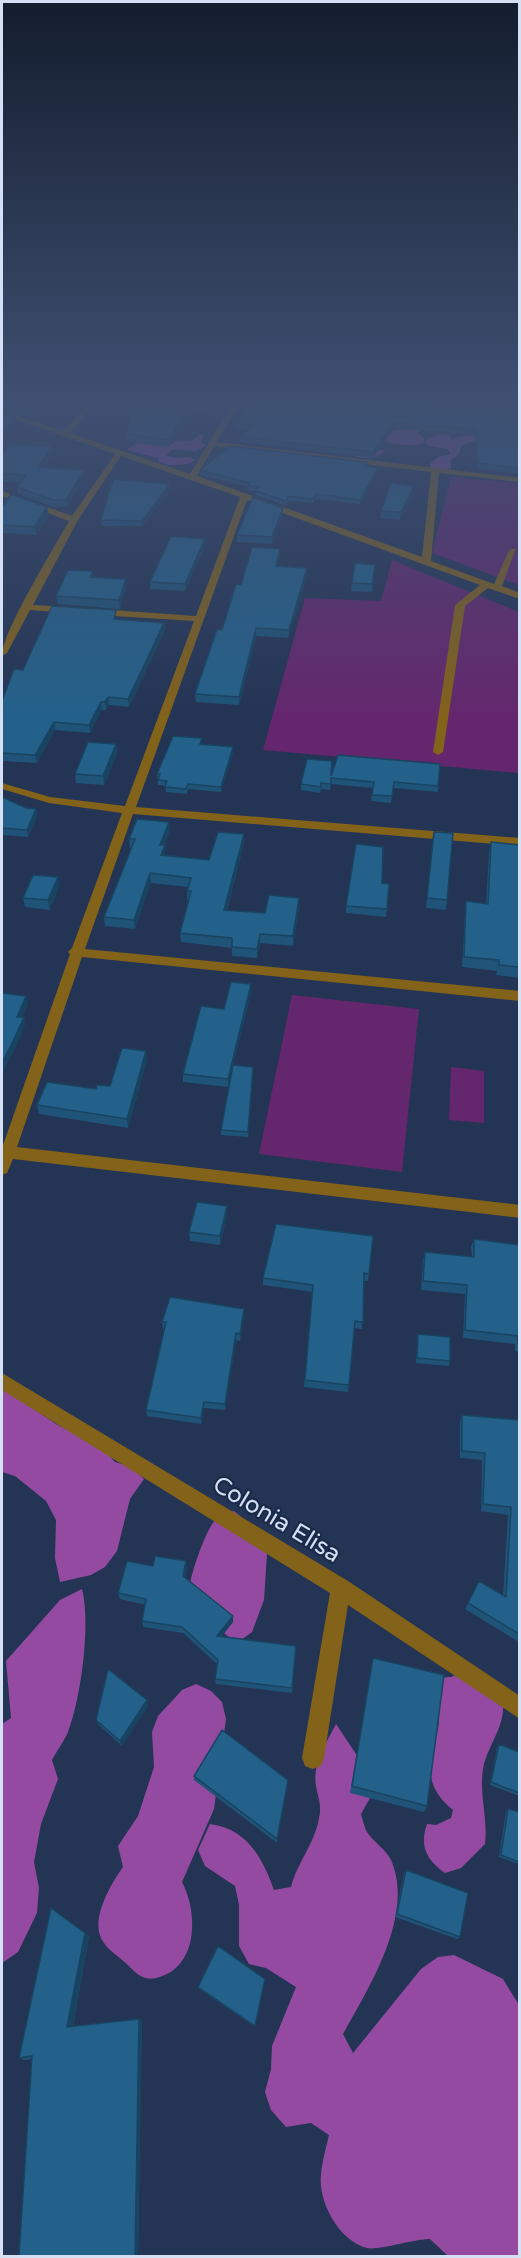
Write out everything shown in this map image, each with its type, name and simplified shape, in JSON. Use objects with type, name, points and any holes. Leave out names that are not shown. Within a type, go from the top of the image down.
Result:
[{"type":"street","points":[[35,505],[74,520]]},
{"type":"street","points":[[3,647],[84,505]]},
{"type":"street","points":[[2,1169],[75,952],[130,810],[241,505]]},
{"type":"street","points":[[267,505],[519,596]]},
{"type":"street","points":[[426,562],[432,505]]},
{"type":"street","points":[[438,752],[460,605],[492,586],[513,550]]},
{"type":"street","points":[[25,607],[200,619]]},
{"type":"street","points":[[2,786],[49,800],[130,810],[519,842]]},
{"type":"street","points":[[75,952],[519,996]]},
{"type":"street","points":[[7,1152],[519,1212]]},
{"type":"street","name":"Colonia Elisa","points":[[2,1381],[341,1588],[519,1709]]},
{"type":"street","points":[[313,1758],[341,1588]]},
{"type":"shaded area","points":[[444,505],[519,505],[519,585],[432,553]]},
{"type":"shaded area","points":[[392,560],[519,612],[519,773],[263,750],[305,598],[381,601]]},
{"type":"shaded area","points":[[292,995],[419,1009],[402,1172],[259,1154]]},
{"type":"shaded area","points":[[451,1067],[484,1071],[484,1123],[449,1120]]},
{"type":"shaded area","points":[[2,1388],[56,1424],[101,1447],[115,1462],[132,1467],[144,1479],[130,1499],[117,1551],[105,1567],[91,1575],[60,1582],[55,1558],[56,1520],[46,1501],[15,1476],[2,1472]]},
{"type":"shaded area","points":[[234,1511],[254,1528],[267,1553],[264,1600],[252,1632],[237,1643],[225,1634],[210,1609],[189,1590],[196,1562],[210,1528],[220,1515]]},
{"type":"shaded area","points":[[82,1589],[85,1604],[85,1640],[81,1681],[68,1732],[52,1760],[58,1779],[41,1824],[34,1862],[39,1888],[37,1913],[18,1952],[2,1963],[2,1724],[11,1718],[6,1661],[60,1600]]},
{"type":"shaded area","points":[[464,1671],[503,1703],[503,1712],[499,1729],[483,1769],[485,1844],[461,1868],[445,1873],[429,1858],[424,1846],[427,1824],[436,1825],[451,1818],[453,1810],[439,1795],[432,1780],[430,1765],[439,1717],[434,1709],[436,1678],[451,1677]]},
{"type":"shaded area","points":[[196,1684],[211,1691],[222,1702],[226,1719],[214,1809],[182,1882],[191,1908],[191,1938],[187,1951],[180,1963],[170,1972],[156,1978],[148,1978],[137,1973],[109,1949],[100,1935],[98,1925],[107,1894],[123,1867],[118,1846],[138,1816],[154,1767],[152,1732],[158,1716],[182,1690]]},
{"type":"shaded area","points":[[336,1724],[374,1781],[370,1798],[361,1814],[367,1832],[391,1860],[397,1881],[397,1904],[386,1950],[365,1995],[343,2034],[353,2053],[421,1969],[438,1957],[454,1955],[503,1979],[519,2005],[519,2256],[448,2256],[430,2239],[372,2248],[357,2244],[339,2229],[323,2197],[321,2175],[329,2135],[311,2123],[286,2127],[271,2110],[265,2092],[271,2069],[272,2046],[296,1987],[266,1968],[249,1964],[239,1946],[239,1905],[235,1886],[205,1866],[198,1850],[210,1824],[223,1827],[243,1838],[251,1846],[264,1866],[274,1890],[291,1887],[317,1827],[320,1809],[315,1778],[316,1770]]},
{"type":"building","points":[[4,505],[47,507],[35,527],[2,525]]},
{"type":"building","points":[[105,505],[154,505],[142,521],[101,520]]},
{"type":"building","points":[[249,505],[276,505],[283,508],[272,537],[237,535]]},
{"type":"building","points":[[383,505],[404,505],[401,512],[381,511]]},
{"type":"building","points":[[171,536],[205,539],[185,584],[150,582]]},
{"type":"building","points":[[252,547],[280,549],[276,566],[307,568],[289,630],[256,628],[239,697],[195,694],[217,629],[222,630],[236,584],[241,585]]},
{"type":"building","points":[[355,563],[375,565],[372,584],[352,583]]},
{"type":"building","points":[[68,570],[93,571],[90,577],[126,579],[119,600],[56,596]]},
{"type":"building","points":[[52,606],[116,610],[114,619],[164,623],[128,699],[108,697],[105,702],[101,702],[89,725],[54,722],[35,755],[2,753],[2,701],[14,669],[23,670]]},
{"type":"building","points":[[173,736],[202,738],[200,744],[233,747],[221,787],[188,784],[186,789],[165,787],[167,781],[158,780],[160,774],[157,774]]},
{"type":"building","points":[[88,742],[116,744],[103,776],[75,774]]},
{"type":"building","points":[[338,755],[440,764],[438,786],[394,782],[392,796],[372,795],[374,782],[331,778],[331,784],[321,783],[321,787],[301,784],[307,759],[332,761],[331,776]]},
{"type":"building","points":[[2,797],[26,808],[36,809],[27,830],[2,828]]},
{"type":"building","points":[[137,819],[169,822],[160,845],[165,845],[161,855],[209,860],[218,832],[244,834],[224,910],[265,913],[269,895],[299,898],[293,936],[260,934],[257,949],[232,947],[232,938],[180,933],[191,891],[187,891],[191,878],[150,873],[134,920],[104,917],[135,839],[129,839]]},
{"type":"building","points":[[434,832],[453,833],[447,900],[427,898]]},
{"type":"building","points":[[491,842],[519,845],[519,967],[499,965],[499,960],[464,957],[466,901],[488,904]]},
{"type":"building","points":[[356,844],[383,847],[382,883],[389,884],[387,909],[346,906]]},
{"type":"building","points":[[33,875],[58,877],[48,900],[23,898]]},
{"type":"building","points":[[231,982],[251,984],[228,1079],[183,1074],[201,1006],[224,1009]]},
{"type":"building","points":[[2,993],[26,996],[17,1017],[24,1017],[2,1063]]},
{"type":"building","points":[[122,1048],[146,1051],[127,1119],[37,1105],[47,1082],[96,1089],[97,1085],[110,1086]]},
{"type":"building","points":[[233,1065],[253,1067],[248,1132],[221,1130]]},
{"type":"building","points":[[197,1202],[227,1206],[220,1236],[189,1232]]},
{"type":"building","points":[[276,1224],[373,1236],[369,1274],[364,1273],[363,1322],[355,1321],[349,1385],[305,1380],[313,1285],[263,1278]]},
{"type":"building","points":[[474,1239],[519,1245],[519,1343],[518,1336],[465,1330],[467,1285],[423,1281],[425,1252],[474,1257]]},
{"type":"building","points":[[170,1297],[244,1309],[240,1334],[236,1333],[225,1404],[204,1402],[201,1418],[146,1410],[166,1322],[162,1322]]},
{"type":"building","points":[[418,1334],[450,1337],[450,1361],[417,1358]]},
{"type":"building","points":[[462,1415],[519,1420],[519,1634],[468,1603],[479,1581],[506,1597],[511,1507],[483,1504],[485,1453],[462,1451]]},
{"type":"building","points":[[155,1556],[186,1561],[183,1576],[233,1616],[217,1636],[296,1646],[292,1688],[215,1679],[218,1660],[182,1627],[142,1621],[146,1599],[118,1593],[127,1561],[153,1566]]},
{"type":"building","points":[[373,1658],[444,1675],[427,1806],[352,1786]]},
{"type":"building","points":[[108,1669],[147,1700],[120,1741],[96,1720]]},
{"type":"building","points":[[222,1730],[288,1780],[277,1839],[194,1776]]},
{"type":"building","points":[[499,1744],[519,1752],[519,1793],[491,1782]]},
{"type":"building","points":[[508,1809],[519,1812],[519,1862],[501,1855]]},
{"type":"building","points":[[406,1870],[468,1893],[460,1937],[397,1914]]},
{"type":"building","points":[[51,1908],[85,1933],[67,2027],[139,2019],[135,2256],[19,2256],[32,2056],[19,2058]]},
{"type":"building","points":[[218,1946],[265,1979],[255,2026],[198,1987]]}]
